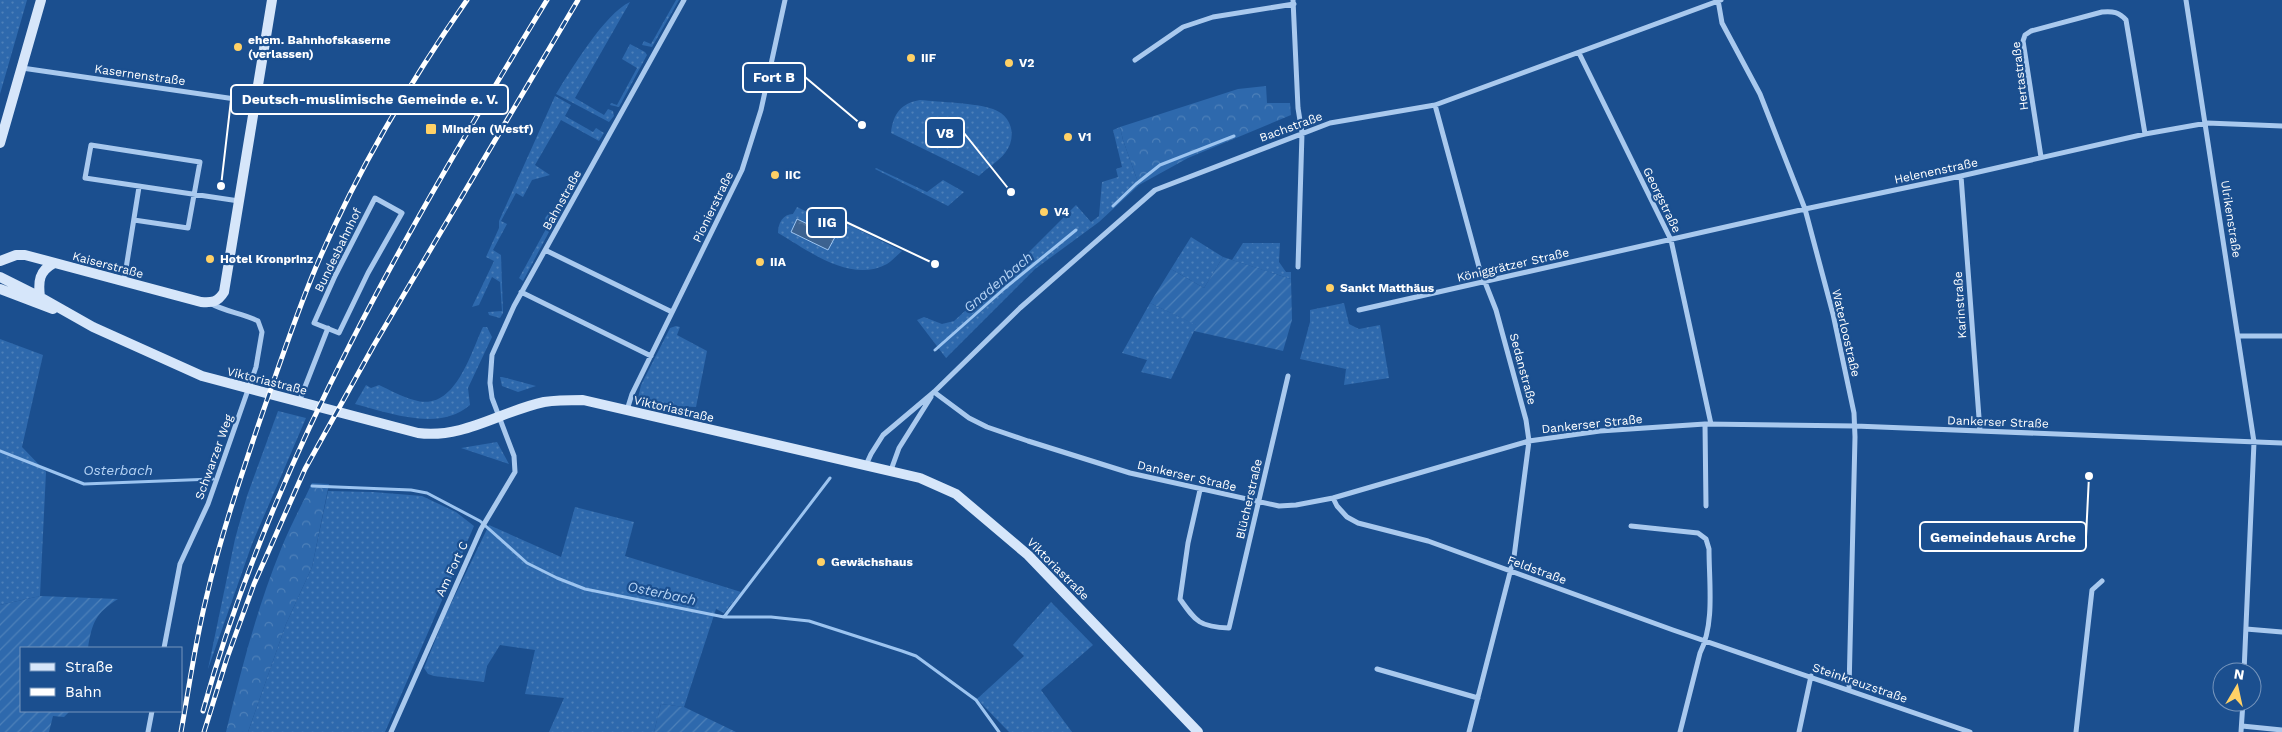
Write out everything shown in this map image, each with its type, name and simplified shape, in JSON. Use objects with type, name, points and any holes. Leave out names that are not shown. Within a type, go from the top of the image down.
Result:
[{"type":"main road","points":[[0,142],[41,0]]},
{"type":"main road","points":[[210,303],[219,300],[224,292],[272,0]]},
{"type":"main road","name":"Kaiserstraße","points":[[1,259],[25,255],[210,303]]},
{"type":"main road","points":[[40,297],[39,277],[46,268],[54,263]]},
{"type":"main road","name":"Viktoriastraße","points":[[0,277],[110,335],[202,376],[299,403],[428,434],[482,425],[543,402],[582,400],[891,470],[938,485],[969,504],[1028,556],[1198,732]]},
{"type":"main road","name":"Viktoriastraße","points":[[0,289],[66,313]]},
{"type":"street","name":"Bahnstraße","points":[[500,417],[492,398],[490,367],[492,355],[521,292],[684,0]]},
{"type":"street","name":"Pionierstraße","points":[[627,411],[632,394],[742,170],[761,110],[785,0]]},
{"type":"street","name":"Bachstraße","points":[[866,465],[870,454],[883,435],[934,392],[1020,308],[1154,190],[1330,123],[1435,105],[1580,53],[1719,0]]},
{"type":"street","name":"Waterloostraße","points":[[1719,0],[1722,23],[1760,94],[1805,209],[1833,314],[1855,426],[1849,690]]},
{"type":"street","name":"Ulrikenstraße","points":[[2186,0],[2254,442],[2244,662]]},
{"type":"street","points":[[1135,60],[1183,27],[1213,17],[1293,2],[1298,108],[1302,133],[1298,267]]},
{"type":"street","name":"Hertastraße","points":[[2041,158],[2023,41],[2025,35],[2032,31],[2102,12],[2120,14],[2126,20],[2145,134]]},
{"type":"street","name":"Georgstraße","points":[[1580,53],[1671,240],[1708,424],[1706,506]]},
{"type":"street","name":"Kasernenstraße","points":[[21,68],[256,102]]},
{"type":"street","name":"Sedanstraße","points":[[1435,105],[1484,282],[1496,310],[1530,441],[1522,507],[1511,571],[1469,732]]},
{"type":"street","name":"Helenenstraße","points":[[1671,240],[2145,134],[2206,123],[2282,126]]},
{"type":"street","points":[[134,220],[188,228],[194,195],[200,162],[91,145],[85,178],[139,187],[194,195],[239,201]]},
{"type":"street","name":"Karinstraße","points":[[1961,176],[1980,431]]},
{"type":"street","points":[[124,282],[139,187]]},
{"type":"street","name":"Bundesbahnhof","points":[[375,198],[402,213],[368,273],[339,332],[328,328],[314,322],[375,198]]},
{"type":"street","name":"Königgrätzer Straße","points":[[1359,310],[1671,240]]},
{"type":"street","points":[[545,250],[672,312]]},
{"type":"street","points":[[521,292],[651,356]]},
{"type":"street","name":"Schwarzer Weg","points":[[164,647],[180,564],[208,504],[253,376],[260,345],[261,326],[252,318],[222,310],[210,303]]},
{"type":"street","points":[[299,403],[328,328]]},
{"type":"street","points":[[2238,336],[2282,336]]},
{"type":"street","name":"Blücherstraße","points":[[1200,490],[1187,551],[1180,598],[1192,616],[1209,627],[1229,628],[1288,376]]},
{"type":"street","name":"Bachstraße","points":[[891,470],[899,448],[934,392]]},
{"type":"street","name":"Dankerser Straße","points":[[934,392],[969,418],[987,427],[1130,473],[1279,506],[1296,505],[1333,498],[1530,441],[1600,431],[1708,424],[1855,426],[2282,443]]},
{"type":"street","name":"Am Fort C","points":[[391,732],[481,529],[510,482],[516,467],[500,417]]},
{"type":"street","name":"Feldstraße","points":[[1333,498],[1347,517],[1358,524],[1406,534],[1743,654]]},
{"type":"street","points":[[1631,526],[1689,530],[1698,533],[1706,539],[1709,549],[1709,622],[1706,642],[1700,653],[1680,732]]},
{"type":"street","points":[[2076,732],[2092,590],[2102,581]]},
{"type":"street","points":[[2246,629],[2282,632]]},
{"type":"street","name":"Steinkreuzstraße","points":[[1743,654],[1970,732]]},
{"type":"street","points":[[1377,669],[1478,698]]},
{"type":"street","points":[[1799,732],[1811,676]]},
{"type":"street","points":[[148,732],[152,712]]},
{"type":"street","points":[[2243,712],[2242,729],[2282,730]]},
{"type":"green space","points":[[0,0],[27,0],[0,94]]},
{"type":"green space","points":[[676,0],[679,0],[652,47],[642,45],[644,41],[651,44]]},
{"type":"green space","points":[[630,2],[575,98],[604,115],[608,109],[613,111],[614,116],[609,122],[556,94],[579,57],[600,30],[620,8]]},
{"type":"green space","points":[[630,44],[647,55],[619,107],[610,105],[611,103],[617,105],[637,68],[622,59]]},
{"type":"green space","points":[[1266,86],[1267,103],[1290,103],[1291,115],[1188,158],[1139,185],[1120,127],[1238,89]]},
{"type":"green space","points":[[555,96],[571,105],[565,116],[593,132],[596,128],[604,133],[599,141],[561,120],[535,165],[550,175],[532,180],[523,197],[516,193],[501,221],[507,224],[493,250],[501,255],[503,313],[500,318],[489,315],[488,312],[502,311],[500,282],[492,277],[479,305],[472,307],[494,261],[486,257],[499,228],[499,221]]},
{"type":"green space","points":[[920,100],[977,105],[1000,112],[1009,122],[1011,128],[1012,134],[1009,147],[999,159],[979,176],[891,133],[899,110],[908,104]]},
{"type":"green space","points":[[1120,127],[1139,185],[1099,222],[1035,269],[946,358],[917,320],[924,317],[942,324],[954,321],[1023,258],[1076,205],[1091,222],[1099,216],[1102,182],[1118,177],[1116,169],[1122,167],[1113,130]]},
{"type":"green space","points":[[876,168],[927,192],[943,180],[964,192],[948,206]]},
{"type":"green space","points":[[797,207],[836,226],[839,220],[902,251],[887,264],[873,269],[859,270],[830,262],[816,256],[778,233],[782,220],[789,214],[793,214]]},
{"type":"green space","points":[[555,209],[558,211],[558,215],[523,281],[519,278],[546,229],[545,218],[550,211]]},
{"type":"green space","points":[[1191,237],[1223,257],[1204,288],[1171,269]]},
{"type":"green space","points":[[1243,243],[1280,243],[1279,262],[1286,272],[1291,272],[1291,279],[1232,260]]},
{"type":"green space","points":[[1223,257],[1291,279],[1292,320],[1283,351],[1194,331],[1196,325],[1150,303],[1171,269],[1204,288]]},
{"type":"green space","points":[[1150,303],[1197,325],[1171,379],[1141,372],[1147,360],[1122,353]]},
{"type":"green space","points":[[1344,303],[1349,324],[1359,329],[1380,325],[1389,378],[1344,385],[1346,369],[1300,359],[1310,322],[1310,310]]},
{"type":"green space","points":[[483,327],[487,327],[492,337],[468,388],[470,405],[458,413],[444,418],[414,418],[355,404],[366,385],[371,388],[379,385],[414,400],[428,402],[440,398],[450,390],[459,378]]},
{"type":"green space","points":[[680,327],[677,335],[707,351],[696,407],[673,406],[638,398],[641,385],[670,328]]},
{"type":"green space","points":[[0,339],[43,355],[22,447],[46,472],[40,596],[0,605]]},
{"type":"green space","points":[[500,377],[536,386],[518,392],[502,386]]},
{"type":"green space","points":[[278,411],[306,418],[252,544],[208,669],[235,539],[247,496]]},
{"type":"green space","points":[[497,442],[509,464],[461,448]]},
{"type":"green space","points":[[312,483],[329,484],[312,567],[286,624],[248,732],[226,732],[264,594],[285,540]]},
{"type":"green space","points":[[328,491],[422,496],[456,512],[474,526],[385,732],[248,732],[286,624],[312,567]]},
{"type":"green space","points":[[575,507],[634,522],[625,556],[741,592],[724,613],[716,609],[684,707],[661,704],[654,732],[549,732],[564,698],[525,694],[535,650],[500,645],[487,666],[484,682],[434,676],[428,674],[424,668],[445,616],[489,525],[561,557]]},
{"type":"green space","points":[[40,596],[118,599],[96,619],[91,631],[88,647],[20,647],[20,712],[69,712],[64,717],[53,716],[49,732],[0,732],[0,605]]},
{"type":"green space","points":[[1051,602],[1093,645],[1041,690],[1072,732],[1009,732],[977,699],[1024,656],[1013,645]]},
{"type":"green space","points":[[661,704],[684,707],[736,732],[654,732]]},
{"type":"water","points":[[797,219],[835,237],[828,250],[791,232]]},
{"type":"waterway","name":"Gnadenbach","points":[[1113,206],[1160,165],[1234,136]]},
{"type":"waterway","name":"Gnadenbach","points":[[935,350],[1005,288],[1076,230]]},
{"type":"waterway","name":"Osterbach","points":[[0,451],[84,484],[213,479]]},
{"type":"waterway","name":"Gnadenbach","points":[[724,617],[830,478]]},
{"type":"waterway","name":"Osterbach","points":[[312,486],[411,490],[427,493],[480,521],[527,563],[585,589],[724,617],[771,617],[809,621],[916,656],[976,700],[999,732]]},
{"type":"railway","points":[[181,732],[199,632],[218,554],[260,420],[308,286],[348,197],[366,163],[404,96],[467,0]]},
{"type":"railway","points":[[203,711],[232,617],[267,524],[307,433],[350,344],[446,169],[547,0]]},
{"type":"railway","points":[[204,732],[227,658],[254,584],[305,469],[374,345],[578,0]]},
{"type":"place","name":"ehem. Bahnhofskaserne (verlassen)","points":[[238,47]]},
{"type":"place","name":"IIF","points":[[911,58]]},
{"type":"place","name":"V2","points":[[1009,63]]},
{"type":"place","name":"Fort B","points":[[862,125]]},
{"type":"place","name":"Minden (Westf)","points":[[431,129]]},
{"type":"place","name":"V1","points":[[1068,137]]},
{"type":"place","name":"IIC","points":[[775,175]]},
{"type":"place","name":"Deutsch-muslimische Gemeinde e. V.","points":[[221,186]]},
{"type":"place","name":"V8","points":[[1011,192]]},
{"type":"place","name":"V4","points":[[1044,212]]},
{"type":"place","name":"Hotel Kronprinz","points":[[210,259]]},
{"type":"place","name":"IIA","points":[[760,262]]},
{"type":"place","name":"IIG","points":[[935,264]]},
{"type":"place","name":"Sankt Matthäus","points":[[1330,288]]},
{"type":"place","name":"Gemeindehaus Arche","points":[[2089,476]]},
{"type":"place","name":"Gewächshaus","points":[[821,562]]}]
